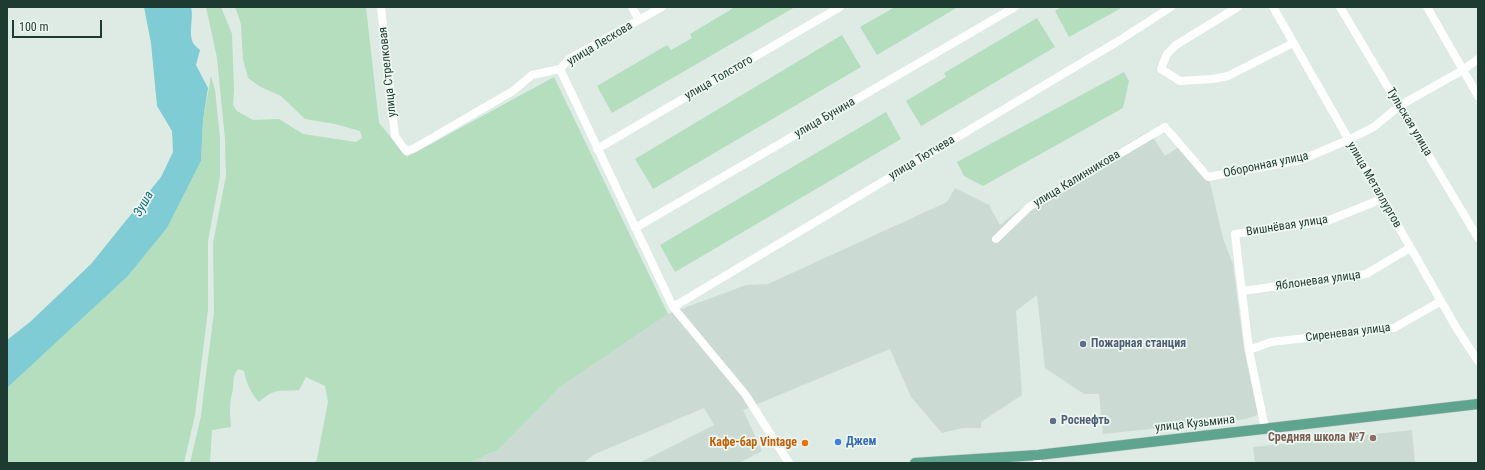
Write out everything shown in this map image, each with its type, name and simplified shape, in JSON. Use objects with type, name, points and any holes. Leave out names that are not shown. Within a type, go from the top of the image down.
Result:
[{"type":"main road","name":"улица Кузьмина","points":[[915,463],[1038,459],[1265,428],[1478,404]]},
{"type":"street","name":"улица Стрелковая","points":[[381,7],[395,136],[406,151],[512,91],[532,75],[560,69]]},
{"type":"street","points":[[632,7],[639,20]]},
{"type":"street","name":"улица Лескова","points":[[560,69],[569,59],[662,7]]},
{"type":"street","name":"улица Толстого","points":[[598,149],[840,7]]},
{"type":"street","name":"улица Бунина","points":[[635,228],[1015,7]]},
{"type":"street","name":"улица Тютчева","points":[[673,307],[1120,40],[1171,7]]},
{"type":"street","points":[[1238,7],[1176,45],[1167,54],[1161,70],[1180,81],[1213,79],[1228,76],[1293,43]]},
{"type":"street","name":"улица Металлургов","points":[[1273,7],[1410,248],[1457,329],[1478,361]]},
{"type":"street","name":"Тульская улица","points":[[1340,7],[1478,238]]},
{"type":"street","points":[[1427,7],[1478,96]]},
{"type":"street","name":"Оборонная улица","points":[[1165,127],[1208,177],[1301,160],[1374,127],[1400,106],[1463,70],[1478,59]]},
{"type":"street","points":[[560,69],[673,307],[745,394],[783,451],[789,463]]},
{"type":"street","name":"улица Калинникова","points":[[996,239],[1029,207],[1165,127]]},
{"type":"street","name":"Вишнёвая улица","points":[[1242,291],[1235,234],[1327,221],[1382,199]]},
{"type":"street","name":"Яблоневая улица","points":[[1242,291],[1366,274],[1410,248]]},
{"type":"street","points":[[1242,291],[1249,350],[1265,428]]},
{"type":"street","name":"Сиреневая улица","points":[[1249,350],[1271,342],[1394,328],[1441,301]]},
{"type":"shaded area","points":[[1149,131],[1165,156],[1183,144],[1208,174],[1223,238],[1233,265],[1244,349],[1258,415],[1246,419],[1103,434],[1099,394],[1084,394],[1045,368],[1037,295],[1016,311],[1022,395],[981,422],[981,428],[963,428],[942,433],[911,397],[890,349],[743,410],[762,451],[739,463],[639,463],[714,425],[704,408],[595,454],[583,463],[469,463],[498,450],[560,387],[668,314],[746,285],[768,284],[947,202],[955,188],[989,205],[1000,225],[1029,202]]},
{"type":"shaded area","name":"Средняя школа №7","points":[[1412,430],[1415,463],[1255,463],[1253,447]]},
{"type":"green space","points":[[206,7],[221,7],[232,34],[234,90],[233,105],[237,111],[253,120],[279,119],[303,134],[356,142],[362,138],[360,131],[335,124],[305,119],[281,96],[259,86],[248,78],[243,59],[241,24],[235,7],[366,7],[379,123],[407,157],[554,77],[668,314],[560,387],[498,450],[469,463],[315,463],[328,402],[325,386],[306,377],[299,390],[274,392],[259,402],[249,388],[244,371],[238,369],[234,378],[230,402],[231,427],[212,430],[210,463],[190,463],[201,416],[214,312],[213,243],[226,176],[225,139],[217,58]]},
{"type":"green space","points":[[735,7],[795,7],[612,113],[597,86],[667,45],[671,50],[692,38],[690,34]]},
{"type":"green space","points":[[895,7],[958,7],[877,55],[860,27]]},
{"type":"green space","points":[[1061,7],[1123,7],[1069,37],[1055,11]]},
{"type":"green space","points":[[1037,18],[1055,47],[921,126],[906,101],[946,77],[944,73]]},
{"type":"green space","points":[[842,35],[861,67],[653,189],[635,159]]},
{"type":"green space","points":[[1124,72],[1129,81],[1123,108],[983,186],[964,176],[957,162]]},
{"type":"green space","points":[[211,76],[215,90],[220,138],[220,176],[208,241],[208,310],[195,415],[184,463],[7,463],[7,388],[128,276],[167,228],[201,161],[203,120]]},
{"type":"green space","points":[[886,112],[901,139],[675,272],[660,245]]},
{"type":"water","name":"Зуша","points":[[144,7],[191,7],[192,39],[193,43],[200,50],[196,65],[208,88],[203,120],[201,161],[167,228],[128,276],[7,388],[7,340],[30,322],[91,264],[161,177],[173,152],[172,131],[157,106],[151,43]]},
{"type":"place","name":"Пожарная станция","points":[[1083,344]]},
{"type":"place","name":"Роснефть","points":[[1053,421]]},
{"type":"place","name":"Средняя школа №7","points":[[1373,438]]},
{"type":"place","name":"Джем","points":[[838,442]]},
{"type":"place","name":"Кафе-бар Vintage","points":[[805,443]]}]
